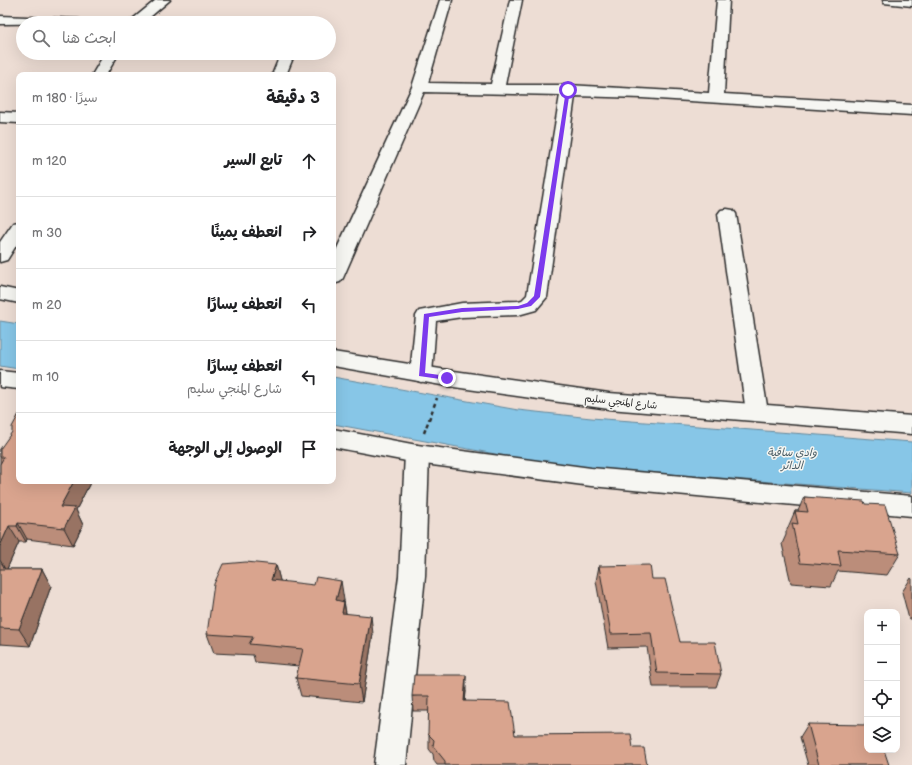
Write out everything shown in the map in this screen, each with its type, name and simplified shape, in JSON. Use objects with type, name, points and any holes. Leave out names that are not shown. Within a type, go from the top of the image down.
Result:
[{"type":"street","points":[[144,16],[164,0]]},
{"type":"street","points":[[336,271],[418,87],[446,0]]},
{"type":"street","points":[[497,89],[516,0]]},
{"type":"street","points":[[716,98],[723,0]]},
{"type":"street","points":[[889,0],[912,2]]},
{"type":"street","points":[[0,20],[16,21]]},
{"type":"street","points":[[101,72],[108,60]]},
{"type":"street","points":[[280,72],[285,60]]},
{"type":"street","points":[[418,87],[642,93],[912,110]]},
{"type":"street","points":[[421,374],[426,316],[462,310],[518,308],[529,305],[537,297],[568,90]]},
{"type":"street","points":[[0,117],[16,118]]},
{"type":"street","points":[[727,214],[757,412]]},
{"type":"street","points":[[0,256],[16,232]]},
{"type":"street","points":[[0,293],[16,296]]},
{"type":"street","name":"شارع المنجي سليم","points":[[336,360],[421,374],[609,401],[912,425]]},
{"type":"street","points":[[0,379],[16,381]]},
{"type":"street","points":[[336,438],[420,445],[590,477],[912,506]]},
{"type":"street","points":[[390,765],[412,576],[420,445]]},
{"type":"path","points":[[420,445],[438,394]]},
{"type":"water","points":[[0,321],[16,324],[16,369],[0,366]]},
{"type":"water","name":"وادي ساقية الدائر","points":[[336,378],[518,410],[591,418],[912,442],[912,493],[555,465],[336,425]]},
{"type":"building","points":[[16,420],[16,484],[72,484],[60,507],[75,508],[64,528],[18,523],[17,526],[9,526],[0,546],[0,464],[4,457],[0,457],[0,449],[12,432],[12,427]]},
{"type":"building","points":[[804,497],[864,501],[865,504],[885,505],[900,554],[838,550],[841,566],[800,563],[792,523],[798,524],[795,511],[808,512]]},
{"type":"building","points":[[246,562],[276,565],[271,580],[314,585],[316,577],[341,581],[336,600],[344,602],[342,613],[371,616],[359,684],[296,678],[303,649],[249,644],[253,637],[207,634],[214,584],[223,564]]},
{"type":"building","points":[[650,565],[652,579],[665,579],[680,642],[715,642],[721,674],[657,673],[651,633],[611,634],[599,566]]},
{"type":"building","points":[[0,569],[42,569],[19,629],[0,628]]},
{"type":"building","points":[[414,675],[466,675],[464,701],[510,702],[515,735],[631,734],[633,748],[644,748],[647,765],[445,765],[445,761],[433,746],[434,740],[428,734],[429,696],[412,696]]},
{"type":"building","points":[[808,724],[864,725],[864,753],[885,753],[889,765],[819,765]]},
{"type":"route","points":[[447,378],[421,374],[426,316],[462,310],[518,308],[529,305],[537,297],[568,90]]}]
